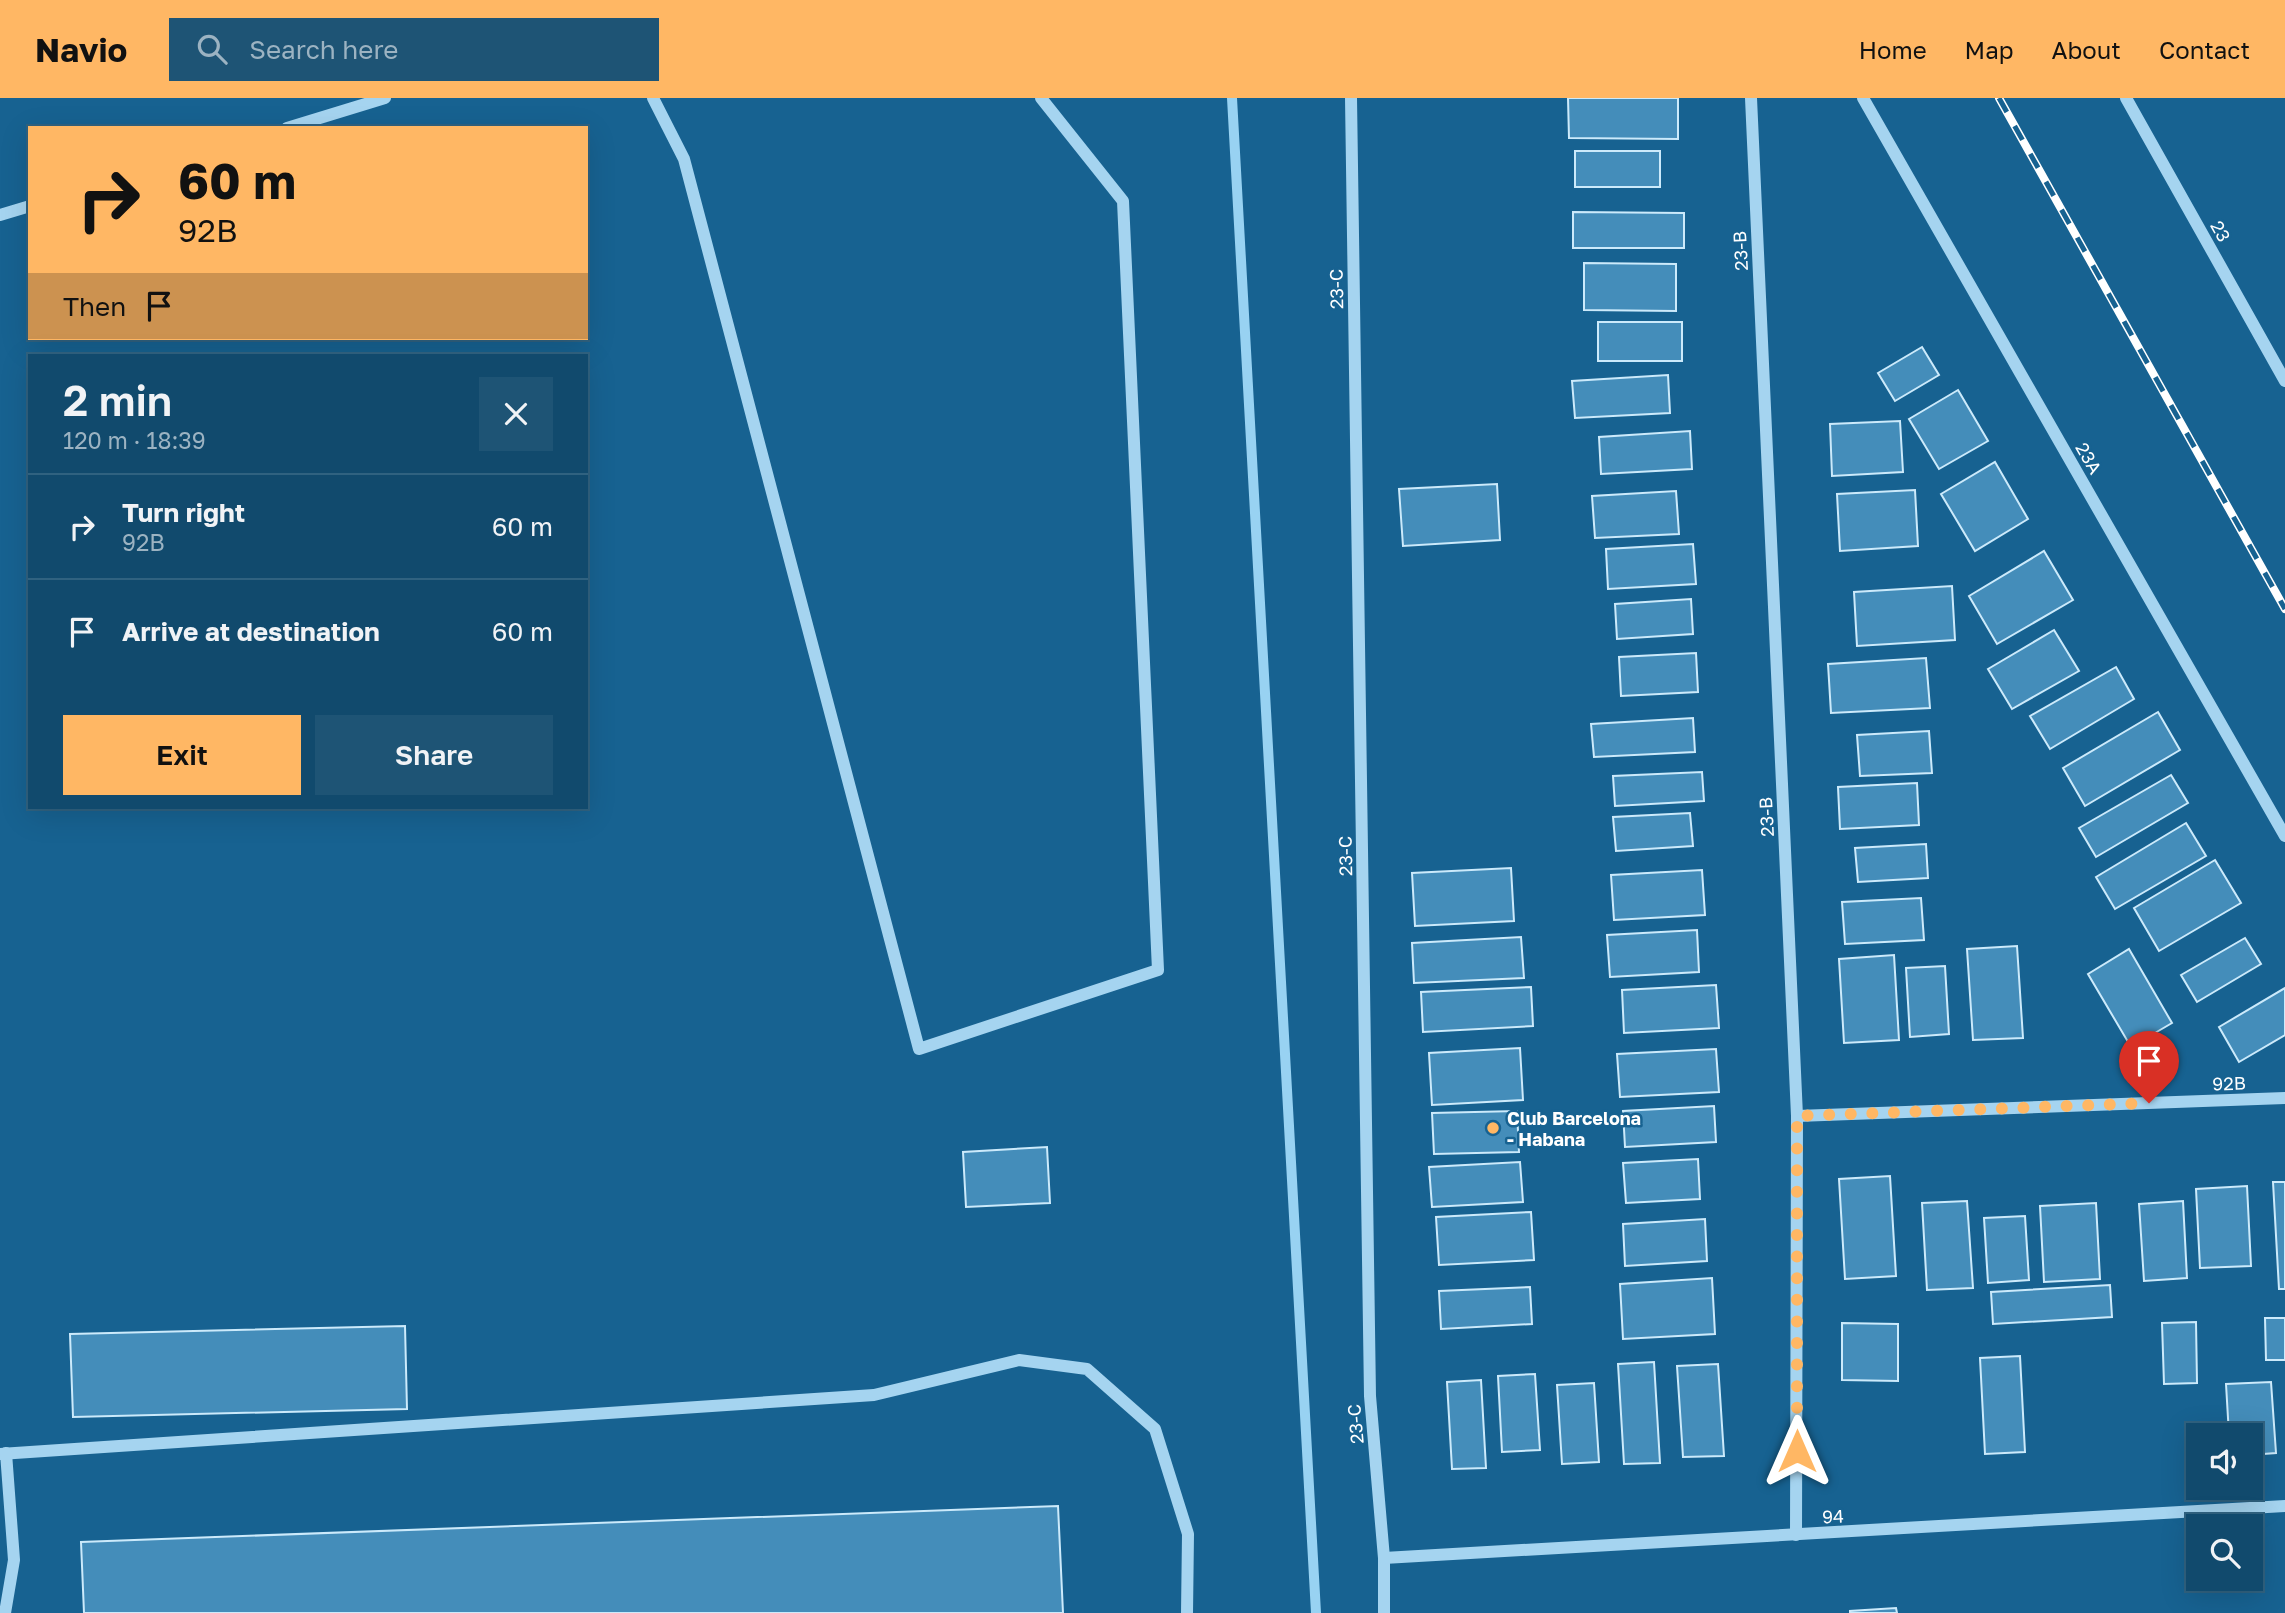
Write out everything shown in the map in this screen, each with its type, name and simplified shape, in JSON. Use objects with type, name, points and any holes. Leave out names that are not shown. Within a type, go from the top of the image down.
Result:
[{"type":"street","points":[[294,126],[385,98]]},
{"type":"street","points":[[653,98],[684,159],[919,1049],[1158,970],[1123,201],[1041,98]]},
{"type":"street","name":"23-C","points":[[1350,98],[1370,1396],[1384,1558],[1384,1613]]},
{"type":"street","name":"23-B","points":[[1751,98],[1797,1116],[1796,1535]]},
{"type":"street","name":"23A","points":[[1863,98],[2285,836]]},
{"type":"street","name":"23","points":[[2126,98],[2285,381]]},
{"type":"street","points":[[0,215],[28,207]]},
{"type":"street","name":"92B","points":[[1797,1116],[2285,1098]]},
{"type":"street","points":[[5,1613],[14,1560],[3,1453],[874,1395],[1019,1360],[1087,1369],[1155,1429],[1188,1534],[1187,1613]]},
{"type":"street","name":"94","points":[[1384,1558],[2285,1506]]},
{"type":"building","points":[[1568,98],[1678,98],[1678,139],[1569,138]]},
{"type":"building","points":[[1575,151],[1660,151],[1660,187],[1575,187]]},
{"type":"building","points":[[1573,212],[1684,213],[1684,248],[1573,248]]},
{"type":"building","points":[[1584,263],[1676,264],[1676,311],[1584,310]]},
{"type":"building","points":[[1598,322],[1682,322],[1682,361],[1598,361]]},
{"type":"building","points":[[1922,347],[1939,375],[1895,401],[1878,373]]},
{"type":"building","points":[[1668,375],[1670,413],[1575,418],[1572,381]]},
{"type":"building","points":[[1958,390],[1988,441],[1939,469],[1909,419]]},
{"type":"building","points":[[1900,421],[1903,472],[1832,476],[1830,424]]},
{"type":"building","points":[[1690,431],[1692,469],[1601,474],[1599,437]]},
{"type":"building","points":[[1995,462],[2028,519],[1975,551],[1941,494]]},
{"type":"building","points":[[1497,484],[1500,540],[1403,546],[1399,489]]},
{"type":"building","points":[[1915,490],[1918,546],[1840,551],[1837,494]]},
{"type":"building","points":[[1676,491],[1679,534],[1595,538],[1592,496]]},
{"type":"building","points":[[1693,544],[1696,584],[1608,589],[1606,549]]},
{"type":"building","points":[[2044,551],[2073,600],[1997,644],[1969,596]]},
{"type":"building","points":[[1952,586],[1955,640],[1857,646],[1854,592]]},
{"type":"building","points":[[1691,599],[1693,634],[1617,639],[1615,604]]},
{"type":"building","points":[[2054,630],[2079,671],[2012,709],[1988,669]]},
{"type":"building","points":[[1696,653],[1698,692],[1621,696],[1619,657]]},
{"type":"building","points":[[1926,658],[1930,708],[1831,713],[1828,664]]},
{"type":"building","points":[[2116,667],[2134,699],[2050,749],[2030,716]]},
{"type":"building","points":[[2158,712],[2180,750],[2085,806],[2063,768]]},
{"type":"building","points":[[1693,718],[1695,752],[1594,757],[1591,724]]},
{"type":"building","points":[[1929,731],[1932,773],[1860,776],[1857,735]]},
{"type":"building","points":[[1702,772],[1704,801],[1615,806],[1613,776]]},
{"type":"building","points":[[2171,775],[2188,803],[2096,857],[2079,828]]},
{"type":"building","points":[[1917,783],[1919,825],[1840,829],[1838,787]]},
{"type":"building","points":[[1690,813],[1693,846],[1616,851],[1613,817]]},
{"type":"building","points":[[2186,823],[2206,856],[2115,909],[2096,877]]},
{"type":"building","points":[[1926,844],[1928,878],[1858,882],[1855,848]]},
{"type":"building","points":[[2215,860],[2241,903],[2159,951],[2134,908]]},
{"type":"building","points":[[1511,868],[1514,921],[1415,926],[1412,873]]},
{"type":"building","points":[[1702,870],[1705,915],[1614,920],[1611,875]]},
{"type":"building","points":[[1921,898],[1924,940],[1845,944],[1842,902]]},
{"type":"building","points":[[1697,930],[1699,972],[1610,977],[1607,935]]},
{"type":"building","points":[[1521,937],[1524,978],[1414,983],[1412,943]]},
{"type":"building","points":[[2245,938],[2261,964],[2197,1002],[2181,975]]},
{"type":"building","points":[[2017,946],[2023,1038],[1973,1040],[1967,949]]},
{"type":"building","points":[[2129,949],[2172,1023],[2131,1047],[2088,974]]},
{"type":"building","points":[[1894,955],[1899,1040],[1844,1043],[1839,959]]},
{"type":"building","points":[[1945,966],[1949,1034],[1910,1037],[1906,968]]},
{"type":"building","points":[[1716,985],[1719,1028],[1624,1033],[1622,990]]},
{"type":"building","points":[[1531,987],[1533,1026],[1423,1032],[1421,992]]},
{"type":"building","points":[[2285,988],[2285,1035],[2239,1062],[2219,1027]]},
{"type":"building","points":[[1520,1048],[1523,1100],[1432,1105],[1429,1053]]},
{"type":"building","points":[[1716,1049],[1719,1092],[1620,1097],[1617,1054]]},
{"type":"building","points":[[1714,1106],[1716,1142],[1625,1147],[1623,1111]]},
{"type":"building","points":[[1517,1111],[1519,1152],[1434,1154],[1432,1113]]},
{"type":"building","points":[[1047,1147],[1050,1203],[966,1207],[963,1152]]},
{"type":"building","points":[[1698,1159],[1700,1199],[1626,1203],[1623,1163]]},
{"type":"building","points":[[1520,1162],[1523,1202],[1432,1207],[1429,1167]]},
{"type":"building","points":[[1890,1176],[1896,1276],[1845,1279],[1839,1179]]},
{"type":"building","points":[[2273,1182],[2285,1182],[2285,1289],[2279,1289]]},
{"type":"building","points":[[2247,1186],[2251,1266],[2200,1268],[2196,1189]]},
{"type":"building","points":[[1967,1201],[1973,1288],[1927,1290],[1922,1203]]},
{"type":"building","points":[[2183,1201],[2187,1278],[2144,1281],[2139,1204]]},
{"type":"building","points":[[2096,1203],[2100,1279],[2044,1282],[2040,1206]]},
{"type":"building","points":[[1531,1212],[1534,1260],[1439,1265],[1436,1217]]},
{"type":"building","points":[[2025,1216],[2029,1280],[1988,1283],[1984,1218]]},
{"type":"building","points":[[1705,1219],[1707,1261],[1625,1266],[1623,1224]]},
{"type":"building","points":[[1712,1278],[1715,1334],[1623,1339],[1620,1284]]},
{"type":"building","points":[[2110,1285],[2112,1317],[1993,1324],[1991,1292]]},
{"type":"building","points":[[1530,1287],[1532,1324],[1441,1329],[1439,1291]]},
{"type":"building","points":[[2265,1318],[2285,1318],[2285,1360],[2266,1360]]},
{"type":"building","points":[[2196,1322],[2197,1383],[2164,1384],[2162,1323]]},
{"type":"building","points":[[1842,1323],[1898,1324],[1898,1381],[1842,1380]]},
{"type":"building","points":[[405,1326],[407,1409],[73,1417],[70,1334]]},
{"type":"building","points":[[2020,1356],[2025,1452],[1985,1454],[1980,1358]]},
{"type":"building","points":[[1654,1362],[1660,1463],[1624,1464],[1618,1364]]},
{"type":"building","points":[[1718,1364],[1724,1456],[1683,1457],[1677,1366]]},
{"type":"building","points":[[1535,1374],[1540,1450],[1502,1452],[1498,1376]]},
{"type":"building","points":[[1481,1380],[1486,1468],[1452,1469],[1447,1382]]},
{"type":"building","points":[[2271,1382],[2276,1453],[2263,1454],[2263,1423],[2228,1423],[2226,1384]]},
{"type":"building","points":[[1594,1383],[1599,1462],[1562,1464],[1557,1385]]},
{"type":"building","points":[[1058,1506],[1063,1613],[84,1613],[81,1542]]},
{"type":"building","points":[[1896,1608],[1897,1613],[1850,1613],[1850,1611]]},
{"type":"waterway","points":[[1232,98],[1316,1613]]},
{"type":"railway","points":[[1999,98],[2285,609]]},
{"type":"place","name":"Club Barcelona - Habana","points":[[1493,1128]]},
{"type":"route","points":[[1797,1451],[1797,1116],[2149,1103]]}]
